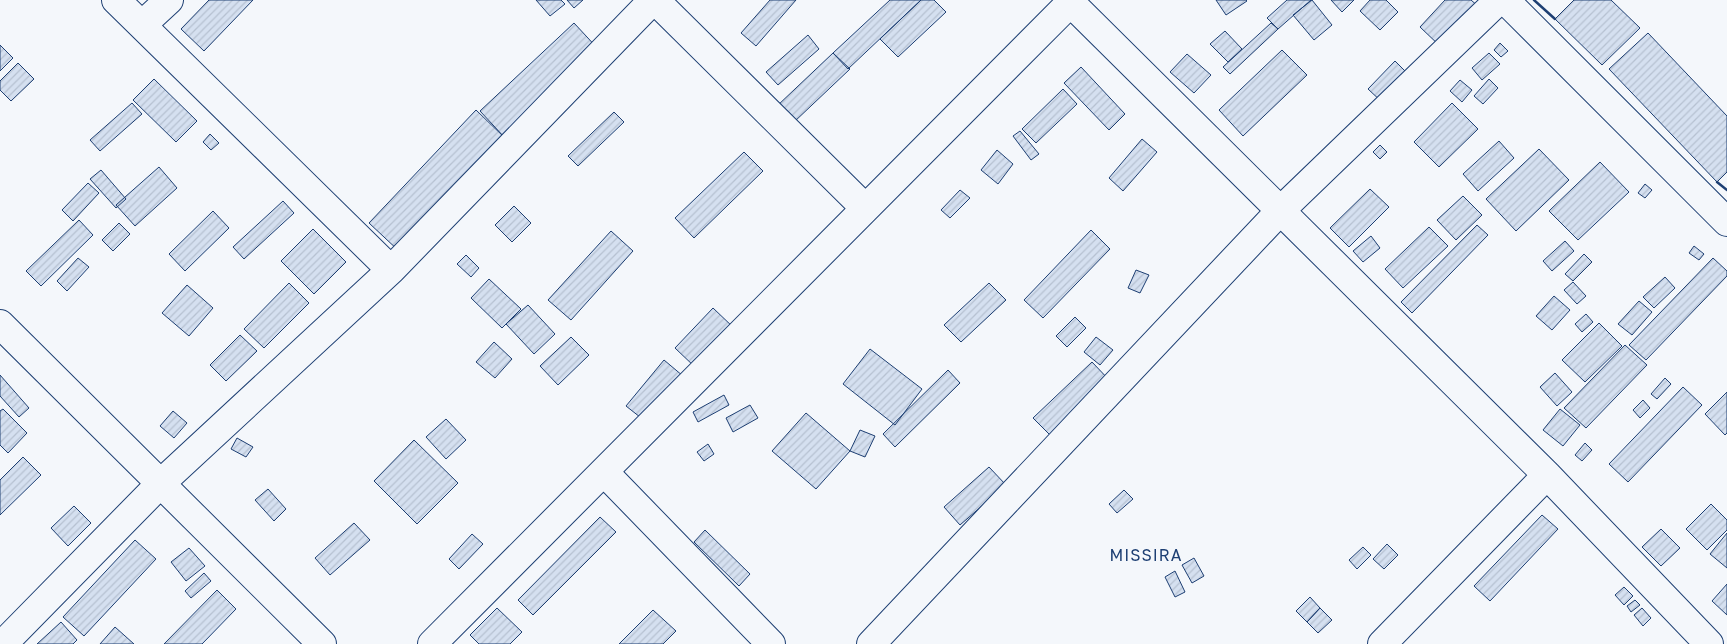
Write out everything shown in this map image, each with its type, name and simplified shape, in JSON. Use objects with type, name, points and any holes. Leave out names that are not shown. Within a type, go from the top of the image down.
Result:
[{"type":"street","points":[[116,0],[391,270]]},
{"type":"street","points":[[142,26],[169,0]]},
{"type":"street","points":[[3,644],[160,484],[391,270],[654,0],[866,208]]},
{"type":"street","points":[[870,644],[1280,211],[1499,0]]},
{"type":"street","points":[[1505,0],[1727,222]]},
{"type":"street","points":[[432,644],[1070,1],[1546,475],[1709,644]]},
{"type":"street","points":[[0,324],[322,644]]},
{"type":"street","points":[[604,472],[771,644]]},
{"type":"street","points":[[1382,644],[1546,475]]},
{"type":"building","points":[[209,0],[253,0],[204,51],[181,29]]},
{"type":"building","points":[[536,0],[561,0],[565,4],[550,16]]},
{"type":"building","points":[[567,0],[583,0],[574,8]]},
{"type":"building","points":[[770,0],[796,0],[756,46],[741,33]]},
{"type":"building","points":[[890,0],[921,0],[848,69],[833,53]]},
{"type":"building","points":[[921,0],[934,0],[946,12],[898,57],[880,39]]},
{"type":"building","points":[[1216,0],[1246,0],[1247,1],[1226,15]]},
{"type":"building","points":[[1287,0],[1311,0],[1278,29],[1267,18]]},
{"type":"building","points":[[1312,0],[1332,25],[1314,40],[1293,15]]},
{"type":"building","points":[[1331,0],[1354,0],[1342,12]]},
{"type":"building","points":[[1370,0],[1386,0],[1398,12],[1380,30],[1360,11]]},
{"type":"building","points":[[1445,0],[1471,0],[1479,7],[1441,47],[1420,27]]},
{"type":"building","points":[[1574,0],[1611,0],[1640,28],[1602,65],[1555,19]]},
{"type":"building","points":[[574,23],[600,51],[506,139],[480,111]]},
{"type":"building","points":[[1271,23],[1278,29],[1230,74],[1223,67]]},
{"type":"building","points":[[1225,31],[1242,49],[1228,62],[1210,44]]},
{"type":"building","points":[[1648,33],[1727,116],[1727,172],[1717,182],[1609,69]]},
{"type":"building","points":[[808,35],[819,49],[778,85],[766,72]]},
{"type":"building","points":[[1500,43],[1508,51],[1501,57],[1494,50]]},
{"type":"building","points":[[0,45],[13,58],[0,71]]},
{"type":"building","points":[[1282,50],[1307,75],[1243,136],[1219,110]]},
{"type":"building","points":[[833,53],[850,69],[793,123],[777,106]]},
{"type":"building","points":[[1489,53],[1500,64],[1482,80],[1472,68]]},
{"type":"building","points":[[1187,54],[1211,75],[1194,93],[1170,72]]},
{"type":"building","points":[[1395,61],[1409,75],[1383,103],[1368,89]]},
{"type":"building","points":[[18,63],[34,79],[11,101],[0,90],[0,81]]},
{"type":"building","points":[[1081,67],[1125,114],[1109,130],[1064,83]]},
{"type":"building","points":[[154,79],[197,121],[176,142],[133,100]]},
{"type":"building","points":[[1489,79],[1498,88],[1483,104],[1474,96]]},
{"type":"building","points":[[1460,80],[1472,90],[1462,102],[1450,91]]},
{"type":"building","points":[[1063,89],[1077,104],[1036,143],[1022,129]]},
{"type":"building","points":[[132,103],[142,114],[100,151],[90,140]]},
{"type":"building","points":[[1452,103],[1478,129],[1439,167],[1414,142]]},
{"type":"building","points":[[476,110],[506,139],[400,252],[369,223]]},
{"type":"building","points":[[614,112],[624,122],[578,166],[568,156]]},
{"type":"building","points":[[1020,131],[1039,154],[1031,160],[1013,136]]},
{"type":"building","points":[[210,134],[219,143],[211,150],[203,142]]},
{"type":"building","points":[[1142,139],[1157,152],[1123,191],[1109,178]]},
{"type":"building","points":[[1499,141],[1514,158],[1478,191],[1463,174]]},
{"type":"building","points":[[1380,145],[1387,152],[1380,159],[1373,152]]},
{"type":"building","points":[[1539,149],[1569,180],[1516,231],[1486,199]]},
{"type":"building","points":[[997,150],[1013,164],[998,184],[981,170]]},
{"type":"building","points":[[744,152],[763,171],[694,238],[675,218]]},
{"type":"building","points":[[1600,162],[1629,192],[1578,240],[1549,211]]},
{"type":"building","points":[[159,167],[177,188],[135,226],[116,205]]},
{"type":"building","points":[[101,170],[126,199],[116,208],[90,179]]},
{"type":"building","points":[[88,183],[99,193],[73,221],[62,210]]},
{"type":"building","points":[[1645,184],[1652,190],[1645,198],[1638,193]]},
{"type":"building","points":[[1370,189],[1389,207],[1349,247],[1330,228]]},
{"type":"building","points":[[960,190],[970,198],[950,218],[941,210]]},
{"type":"building","points":[[1463,196],[1482,215],[1456,240],[1437,220]]},
{"type":"building","points":[[283,201],[294,213],[244,259],[233,247]]},
{"type":"building","points":[[514,206],[531,223],[512,242],[495,225]]},
{"type":"building","points":[[213,211],[229,228],[185,271],[169,254]]},
{"type":"building","points":[[79,220],[93,235],[41,286],[26,271]]},
{"type":"building","points":[[119,223],[130,234],[113,251],[102,240]]},
{"type":"building","points":[[1477,225],[1488,235],[1412,313],[1401,302]]},
{"type":"building","points":[[1429,227],[1448,246],[1403,288],[1385,269]]},
{"type":"building","points":[[313,229],[346,262],[314,294],[281,261]]},
{"type":"building","points":[[1091,230],[1110,249],[1043,318],[1024,300]]},
{"type":"building","points":[[611,231],[633,251],[571,320],[548,300]]},
{"type":"building","points":[[1371,236],[1380,248],[1363,262],[1353,251]]},
{"type":"building","points":[[1565,241],[1574,251],[1552,271],[1543,261]]},
{"type":"building","points":[[1694,246],[1704,254],[1699,260],[1689,253]]},
{"type":"building","points":[[1584,254],[1592,262],[1573,281],[1565,274]]},
{"type":"building","points":[[466,255],[479,268],[471,277],[457,264]]},
{"type":"building","points":[[78,258],[89,267],[67,291],[57,281]]},
{"type":"building","points":[[1713,258],[1727,271],[1727,276],[1646,360],[1629,345]]},
{"type":"building","points":[[1136,270],[1149,275],[1140,293],[1128,288]]},
{"type":"building","points":[[1665,277],[1675,288],[1654,308],[1643,297]]},
{"type":"building","points":[[489,279],[521,309],[502,328],[471,298]]},
{"type":"building","points":[[1573,282],[1586,296],[1577,304],[1564,290]]},
{"type":"building","points":[[289,283],[309,303],[264,348],[244,329]]},
{"type":"building","points":[[989,283],[1006,300],[961,342],[944,325]]},
{"type":"building","points":[[187,285],[213,308],[189,336],[162,313]]},
{"type":"building","points":[[1554,296],[1570,310],[1552,330],[1536,316]]},
{"type":"building","points":[[1639,301],[1652,312],[1632,335],[1618,324]]},
{"type":"building","points":[[528,305],[555,334],[534,354],[506,324]]},
{"type":"building","points":[[713,308],[734,328],[696,368],[675,348]]},
{"type":"building","points":[[1586,314],[1593,322],[1582,332],[1575,324]]},
{"type":"building","points":[[1075,317],[1086,328],[1067,347],[1056,336]]},
{"type":"building","points":[[1599,323],[1622,346],[1585,382],[1562,360]]},
{"type":"building","points":[[240,335],[257,351],[226,381],[210,365]]},
{"type":"building","points":[[571,337],[589,355],[558,385],[540,366]]},
{"type":"building","points":[[1096,337],[1113,350],[1100,365],[1084,352]]},
{"type":"building","points":[[494,342],[512,359],[495,378],[476,362]]},
{"type":"building","points":[[1625,345],[1647,365],[1586,428],[1564,408]]},
{"type":"building","points":[[870,349],[922,389],[895,425],[843,384]]},
{"type":"building","points":[[664,360],[683,376],[645,421],[626,406]]},
{"type":"building","points":[[1092,362],[1112,383],[1053,438],[1033,418]]},
{"type":"building","points":[[948,370],[960,383],[895,447],[883,434]]},
{"type":"building","points":[[1555,373],[1572,392],[1557,406],[1540,387]]},
{"type":"building","points":[[0,375],[29,408],[19,417],[0,396]]},
{"type":"building","points":[[1665,378],[1671,384],[1657,399],[1651,394]]},
{"type":"building","points":[[1683,387],[1702,405],[1628,482],[1609,464]]},
{"type":"building","points":[[1727,392],[1727,433],[1725,435],[1705,414]]},
{"type":"building","points":[[724,395],[729,405],[698,422],[693,412]]},
{"type":"building","points":[[1643,400],[1650,408],[1640,418],[1633,410]]},
{"type":"building","points":[[750,405],[758,418],[733,432],[726,418]]},
{"type":"building","points":[[3,409],[27,433],[8,453],[0,445],[0,411]]},
{"type":"building","points":[[1560,409],[1580,425],[1563,446],[1543,430]]},
{"type":"building","points":[[173,411],[187,423],[174,438],[160,426]]},
{"type":"building","points":[[806,413],[850,451],[816,489],[772,451]]},
{"type":"building","points":[[446,419],[466,440],[446,459],[426,437]]},
{"type":"building","points":[[860,430],[875,436],[865,457],[850,451]]},
{"type":"building","points":[[237,438],[253,447],[246,457],[231,449]]},
{"type":"building","points":[[414,440],[458,483],[417,524],[374,481]]},
{"type":"building","points":[[1585,443],[1592,450],[1582,461],[1575,455]]},
{"type":"building","points":[[708,444],[714,454],[704,461],[697,452]]},
{"type":"building","points":[[23,457],[41,475],[0,515],[0,480]]},
{"type":"building","points":[[989,467],[1006,485],[960,525],[944,507]]},
{"type":"building","points":[[268,489],[286,509],[274,521],[255,500]]},
{"type":"building","points":[[1124,490],[1133,499],[1117,513],[1109,504]]},
{"type":"building","points":[[1711,504],[1727,520],[1727,530],[1707,550],[1686,529]]},
{"type":"building","points":[[74,506],[91,523],[68,546],[51,528]]},
{"type":"building","points":[[1542,515],[1558,529],[1490,601],[1474,586]]},
{"type":"building","points":[[600,517],[616,532],[533,615],[518,600]]},
{"type":"building","points":[[354,523],[370,540],[330,575],[315,558]]},
{"type":"building","points":[[1661,529],[1680,548],[1661,566],[1642,547]]},
{"type":"building","points":[[705,530],[750,574],[739,586],[694,542]]},
{"type":"building","points":[[1727,533],[1727,568],[1710,554]]},
{"type":"building","points":[[472,534],[483,544],[459,569],[449,559]]},
{"type":"building","points":[[135,540],[156,559],[84,636],[63,617]]},
{"type":"building","points":[[1387,544],[1398,555],[1384,569],[1373,559]]},
{"type":"building","points":[[1363,547],[1371,555],[1357,569],[1349,560]]},
{"type":"building","points":[[189,548],[205,566],[186,581],[171,562]]},
{"type":"building","points":[[1194,558],[1204,576],[1192,583],[1182,565]]},
{"type":"building","points":[[1175,571],[1185,592],[1175,597],[1165,577]]},
{"type":"building","points":[[204,573],[211,581],[191,598],[185,591]]},
{"type":"building","points":[[1727,584],[1727,615],[1712,601]]},
{"type":"building","points":[[1624,587],[1633,596],[1624,605],[1615,595]]},
{"type":"building","points":[[217,590],[236,609],[202,644],[164,644]]},
{"type":"building","points":[[1310,597],[1320,608],[1307,622],[1296,611]]},
{"type":"building","points":[[1635,600],[1640,605],[1631,612],[1627,606]]},
{"type":"building","points":[[497,608],[522,632],[510,644],[479,644],[470,635]]},
{"type":"building","points":[[1320,608],[1332,620],[1318,633],[1307,622]]},
{"type":"building","points":[[1642,608],[1651,618],[1643,626],[1634,615]]},
{"type":"building","points":[[653,610],[676,631],[663,644],[619,644]]},
{"type":"building","points":[[61,622],[77,640],[73,644],[37,644]]},
{"type":"building","points":[[115,627],[134,644],[100,644]]},
{"type":"wall","points":[[1534,0],[1555,19]]},
{"type":"wall","points":[[1717,182],[1727,190]]},
{"type":"district","name":"MISSIRA","points":[[1146,555]]}]
